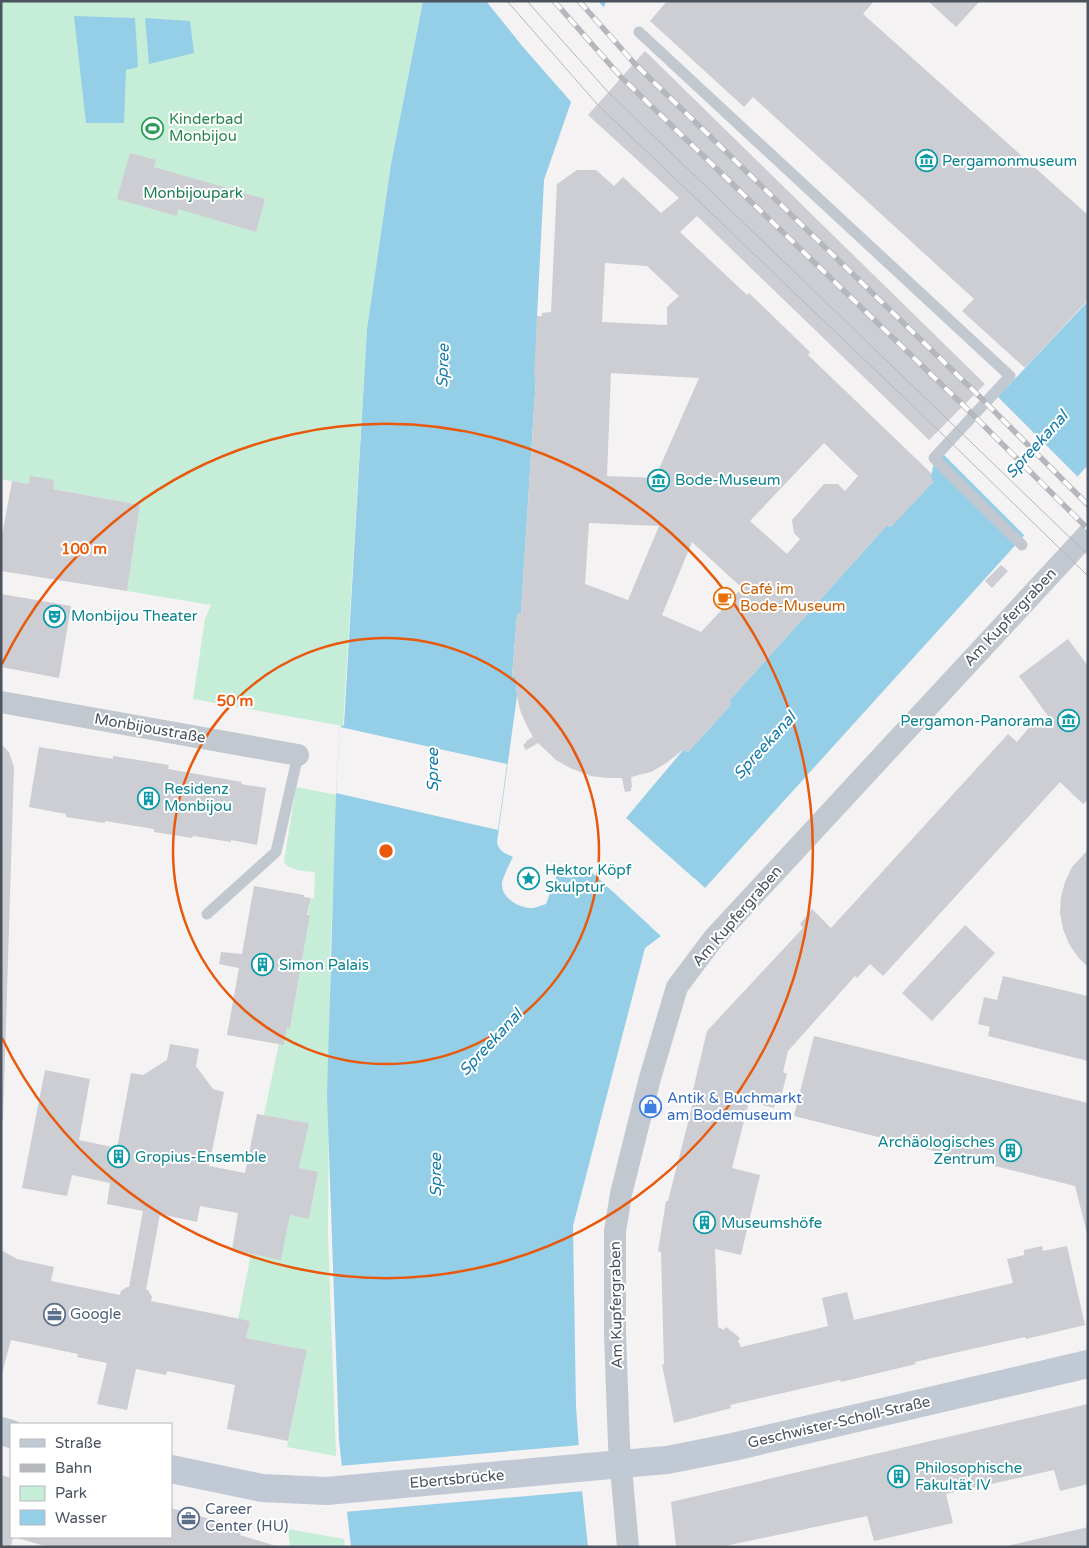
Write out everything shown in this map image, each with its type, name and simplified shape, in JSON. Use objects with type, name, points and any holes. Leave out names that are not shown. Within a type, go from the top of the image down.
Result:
[{"type":"street","name":"Am Kupfergraben","points":[[628,1547],[620,1464],[615,1324],[615,1231],[621,1194],[650,1078],[677,987],[713,939],[1088,534]]},
{"type":"street","name":"Monbijoustraße","points":[[1,702],[298,755]]},
{"type":"street","name":"Geschwister-Scholl-Straße","points":[[588,1467],[667,1460],[732,1447],[1088,1364]]},
{"type":"street","name":"Ebertsbrücke","points":[[172,1469],[262,1488],[327,1491],[588,1467]]},
{"type":"lane","points":[[639,32],[1010,376],[934,458],[1022,545]]},
{"type":"lane","points":[[207,914],[276,852],[298,755]]},
{"type":"green space","name":"Monbijoupark","points":[[1,1],[423,1],[391,164],[367,329],[343,726],[193,699],[205,619],[211,605],[127,591],[140,505],[1,479]]},
{"type":"green space","points":[[296,787],[337,795],[330,960],[328,1234],[336,1456],[287,1447],[307,1350],[246,1338],[250,1321],[238,1319],[251,1254],[281,1259],[290,1215],[309,1219],[318,1173],[299,1168],[308,1123],[264,1115],[279,1043],[284,1043],[287,1028],[290,1028],[310,915],[308,914],[311,899],[314,898],[315,872],[293,869],[284,862]]},
{"type":"green space","points":[[288,1529],[344,1539],[345,1547],[290,1547]]},
{"type":"water","points":[[423,1],[606,1],[544,180],[536,377],[521,613],[517,616],[512,677],[516,677],[517,696],[497,842],[501,850],[513,857],[502,883],[505,894],[518,905],[534,908],[546,904],[557,875],[570,878],[579,873],[585,866],[594,874],[636,827],[626,818],[684,749],[688,752],[728,708],[731,703],[729,701],[887,525],[890,527],[933,482],[930,475],[933,466],[1088,301],[1088,465],[705,888],[694,878],[650,926],[661,936],[645,948],[573,1226],[576,1407],[588,1547],[351,1547],[339,1440],[327,1095],[336,793],[340,727],[344,725],[367,329],[391,164]]},
{"type":"water","points":[[74,16],[135,18],[138,67],[126,70],[124,123],[86,123]]},
{"type":"water","points":[[145,18],[190,21],[194,53],[149,64]]},
{"type":"pier","points":[[486,1],[598,1],[606,10],[573,104],[523,47]]},
{"type":"pier","points":[[996,395],[1079,478],[1026,537],[942,453]]},
{"type":"pier","points":[[340,727],[507,764],[498,830],[336,793]]},
{"type":"pier","points":[[626,818],[705,888],[703,890],[694,882],[653,926],[662,934],[661,936],[585,866],[586,864],[594,871],[633,827],[624,819]]},
{"type":"pier","points":[[581,1445],[584,1491],[344,1512],[339,1466]]},
{"type":"building","name":"Pergamonmuseum","points":[[667,1],[874,1],[863,14],[1088,215],[1088,300],[1025,368],[962,311],[974,299],[753,97],[744,107],[650,21]]},
{"type":"building","points":[[928,1],[980,1],[956,27]]},
{"type":"building","name":"Bode-Museum","points":[[645,51],[985,384],[929,440],[697,216],[680,232],[747,295],[749,293],[810,352],[808,355],[932,474],[930,475],[933,482],[892,526],[887,525],[729,701],[731,703],[728,708],[688,752],[684,749],[651,772],[631,777],[631,791],[625,792],[622,778],[591,776],[570,768],[556,760],[538,743],[526,750],[523,745],[533,737],[520,710],[516,677],[512,677],[517,616],[521,613],[536,377],[534,377],[537,316],[542,316],[542,313],[551,312],[557,184],[577,170],[596,170],[614,186],[623,177],[661,213],[679,198],[588,115]],"holes":[[[605,263],[647,266],[679,296],[667,307],[667,325],[602,322]],[[611,373],[699,378],[655,478],[607,476]],[[824,443],[858,476],[845,491],[838,484],[824,484],[792,520],[794,533],[800,539],[787,554],[750,521]],[[589,523],[659,526],[628,600],[585,584]],[[692,542],[742,588],[701,632],[662,615]]]},
{"type":"building","points":[[130,153],[156,160],[154,167],[265,199],[256,232],[178,209],[177,216],[117,199]]},
{"type":"building","points":[[30,476],[54,480],[53,489],[140,505],[127,591],[1,571],[1,541],[12,481],[29,484]]},
{"type":"building","points":[[1001,565],[1008,571],[992,588],[985,581]]},
{"type":"building","points":[[1,594],[71,606],[59,678],[1,667]]},
{"type":"building","points":[[1068,639],[1088,666],[1088,800],[1083,804],[1060,782],[883,976],[870,964],[857,978],[855,976],[788,1051],[783,1072],[787,1074],[782,1093],[778,1092],[774,1108],[749,1102],[732,1168],[760,1175],[741,1255],[715,1249],[718,1327],[724,1330],[726,1327],[740,1338],[738,1341],[741,1347],[828,1326],[822,1298],[847,1292],[854,1320],[1013,1283],[1007,1259],[1024,1255],[1024,1250],[1042,1246],[1043,1251],[1067,1246],[1085,1325],[915,1362],[916,1364],[841,1382],[840,1380],[730,1405],[731,1408],[674,1423],[662,1365],[664,1364],[661,1252],[658,1251],[666,1201],[668,1201],[696,1091],[693,1090],[707,1031],[803,928],[800,924],[812,909],[831,928],[1008,734],[1017,742],[1037,718],[1047,727],[1053,723],[1019,676]]},
{"type":"building","points":[[1,744],[9,752],[14,767],[3,1121],[1,1121]]},
{"type":"building","name":"Residenz Monbijou","points":[[39,747],[113,759],[113,756],[169,765],[168,769],[266,788],[257,845],[231,840],[231,842],[193,836],[192,838],[154,832],[154,829],[66,817],[66,814],[29,807]]},
{"type":"building","points":[[1088,850],[1088,967],[1069,944],[1063,929],[1060,913],[1061,897],[1065,882],[1072,867]]},
{"type":"building","name":"Simon Palais","points":[[254,886],[311,898],[307,915],[310,915],[290,1028],[287,1028],[284,1045],[227,1035],[239,968],[219,964],[221,952],[242,954]]},
{"type":"building","points":[[965,925],[995,953],[932,1021],[902,993]]},
{"type":"building","points":[[1003,976],[1088,996],[1088,1061],[988,1036],[990,1027],[978,1024],[984,997],[997,1000]]},
{"type":"building","name":"Archäologisches Zentrum","points":[[814,1036],[1088,1103],[1088,1237],[1075,1186],[794,1116]]},
{"type":"building","points":[[170,1044],[199,1049],[196,1066],[213,1089],[224,1092],[209,1166],[245,1173],[257,1114],[309,1123],[299,1168],[318,1172],[309,1219],[290,1215],[281,1260],[232,1250],[238,1213],[200,1206],[197,1222],[160,1214],[146,1290],[148,1290],[152,1297],[151,1301],[250,1321],[246,1338],[307,1350],[288,1441],[227,1429],[235,1385],[167,1371],[166,1375],[136,1369],[127,1410],[97,1404],[107,1363],[77,1357],[78,1354],[11,1340],[1,1377],[1,1250],[17,1259],[54,1267],[51,1281],[120,1295],[121,1291],[129,1287],[143,1211],[107,1204],[110,1183],[72,1175],[67,1196],[22,1188],[45,1070],[90,1079],[79,1140],[117,1148],[131,1073],[143,1075],[167,1060]]},
{"type":"building","name":"Philosophische Fakultät IV","points":[[1088,1404],[1088,1484],[1060,1491],[1054,1470],[946,1494],[953,1523],[874,1541],[867,1516],[720,1547],[676,1547],[671,1502]]},
{"type":"building","points":[[1,1475],[10,1478],[10,1538],[13,1538],[11,1547],[1,1547]]},
{"type":"building","name":"Career Center (HU)","points":[[172,1508],[242,1528],[240,1535],[279,1547],[48,1547],[17,1538],[172,1538]]},
{"type":"building","points":[[1088,1527],[1088,1547],[1007,1547],[1007,1546]]},
{"type":"tram line","points":[[507,1],[597,104],[1088,576]]},
{"type":"tram line","points":[[527,1],[608,92],[1088,555]]},
{"type":"railway","points":[[554,1],[621,77],[963,405],[1088,529]]},
{"type":"railway","points":[[579,1],[634,63],[976,393],[1088,505]]},
{"type":"place","name":"Kinderbad Monbijou","points":[[153,128]]},
{"type":"place","name":"Pergamonmuseum","points":[[926,161]]},
{"type":"place","name":"Bode-Museum","points":[[659,480]]},
{"type":"place","name":"Café im Bode-Museum","points":[[724,598]]},
{"type":"place","name":"Monbijou Theater","points":[[55,616]]},
{"type":"place","name":"Pergamon-Panorama","points":[[1069,721]]},
{"type":"place","name":"Residenz Monbijou","points":[[148,798]]},
{"type":"place","name":"Hektor Köpf Skulptur","points":[[529,879]]},
{"type":"place","name":"Simon Palais","points":[[263,965]]},
{"type":"place","name":"Antik & Buchmarkt am Bodemuseum","points":[[651,1107]]},
{"type":"place","name":"Archäologisches Zentrum","points":[[1011,1151]]},
{"type":"place","name":"Gropius-Ensemble","points":[[119,1157]]},
{"type":"place","name":"Museumshöfe","points":[[705,1223]]},
{"type":"place","name":"Google","points":[[54,1314]]},
{"type":"place","name":"Philosophische Fakultät IV","points":[[899,1477]]},
{"type":"place","name":"Career Center (HU)","points":[[189,1518]]},
{"type":"water label","name":"Spree","points":[[442,366]]},
{"type":"water label","name":"Spreekanal","points":[[1036,444]]},
{"type":"water label","name":"Spreekanal","points":[[764,745]]},
{"type":"water label","name":"Spree","points":[[432,770]]},
{"type":"water label","name":"Spreekanal","points":[[490,1042]]},
{"type":"water label","name":"Spree","points":[[435,1175]]}]
